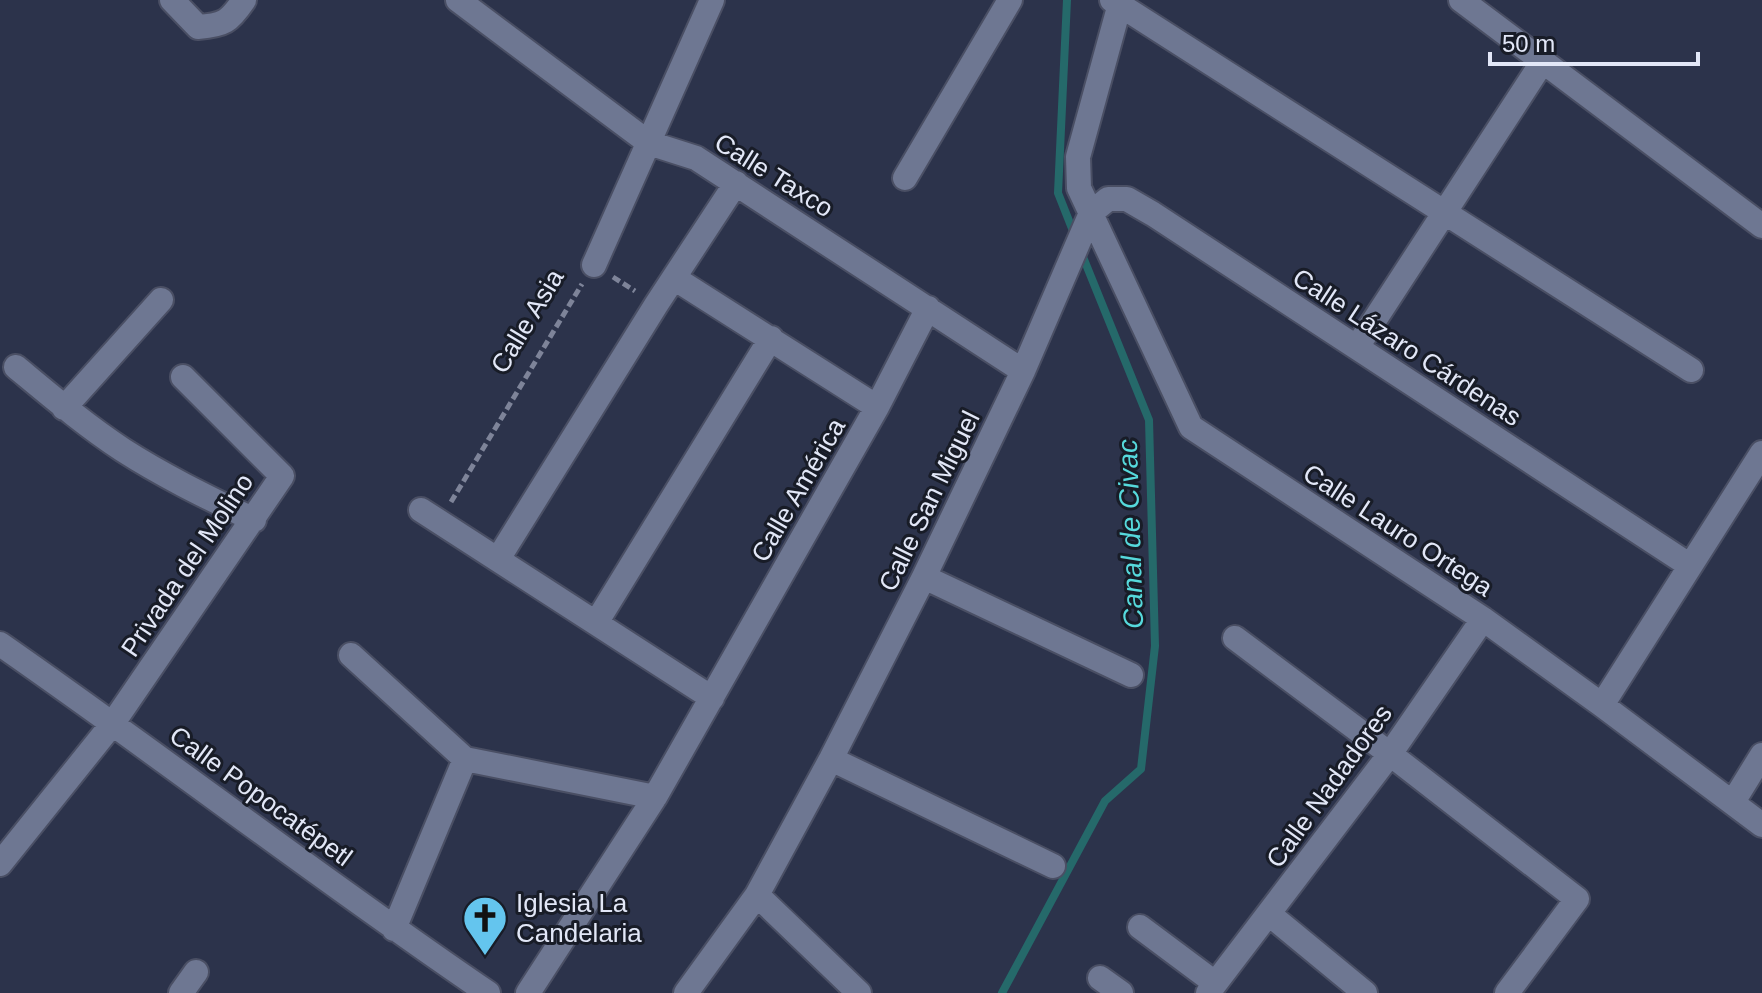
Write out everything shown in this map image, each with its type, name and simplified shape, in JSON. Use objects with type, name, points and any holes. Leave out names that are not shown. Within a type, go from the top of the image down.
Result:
[{"type":"street","points":[[172,0],[198,27],[214,26],[232,17],[244,0]]},
{"type":"street","name":"Calle Taxco","points":[[458,0],[649,143],[696,158],[1023,371]]},
{"type":"street","name":"Calle Asia","points":[[594,265],[712,0]]},
{"type":"street","points":[[905,178],[1010,0]]},
{"type":"street","points":[[1461,0],[1762,226]]},
{"type":"street","points":[[1087,222],[1079,188],[1078,157],[1118,2],[1691,370]]},
{"type":"street","points":[[1357,347],[1543,61]]},
{"type":"street","points":[[498,559],[736,183]]},
{"type":"street","name":"Calle Lázaro Cárdenas","points":[[1087,222],[1108,199],[1127,199],[1689,565]]},
{"type":"street","name":"Calle San Miguel","points":[[686,993],[757,895],[831,759],[924,577],[1023,371],[1087,222]]},
{"type":"street","name":"Calle Lauro Ortega","points":[[1087,222],[1191,427],[1483,619],[1762,825]]},
{"type":"street","points":[[674,278],[877,407]]},
{"type":"street","points":[[64,408],[161,300]]},
{"type":"street","name":"Calle América","points":[[528,993],[655,797],[877,407],[928,308]]},
{"type":"street","points":[[596,623],[771,338]]},
{"type":"street","points":[[16,367],[64,408],[124,450],[188,488],[254,520]]},
{"type":"street","name":"Privada del Molino","points":[[0,864],[113,723],[282,476],[183,377]]},
{"type":"street","points":[[1602,705],[1762,453]]},
{"type":"street","points":[[430,516],[712,698]]},
{"type":"street","points":[[924,577],[1131,675]]},
{"type":"street","name":"Calle Nadadores","points":[[1212,988],[1390,754],[1483,619]]},
{"type":"street","points":[[1235,638],[1577,899],[1507,993]]},
{"type":"street","name":"Calle Popocatépetl","points":[[0,644],[394,929],[488,993]]},
{"type":"street","points":[[351,655],[465,759],[655,797]]},
{"type":"street","points":[[1733,802],[1762,755]]},
{"type":"street","points":[[394,929],[465,759]]},
{"type":"street","points":[[831,759],[1053,866]]},
{"type":"street","points":[[757,895],[859,993]]},
{"type":"street","points":[[1269,914],[1365,993]]},
{"type":"street","points":[[1140,927],[1212,988]]},
{"type":"street","points":[[181,993],[196,972]]},
{"type":"street","points":[[1100,978],[1121,993]]},
{"type":"path","points":[[594,265],[656,305]]},
{"type":"path","name":"Calle Asia","points":[[430,516],[594,265]]},
{"type":"waterway","name":"Canal de Civac","points":[[1067,0],[1058,193],[1075,236]]},
{"type":"waterway","name":"Canal de Civac","points":[[1002,993],[1105,801],[1141,769],[1155,646],[1149,420],[1081,252]]},
{"type":"place","name":"Iglesia La Candelaria","points":[[485,957]]}]
